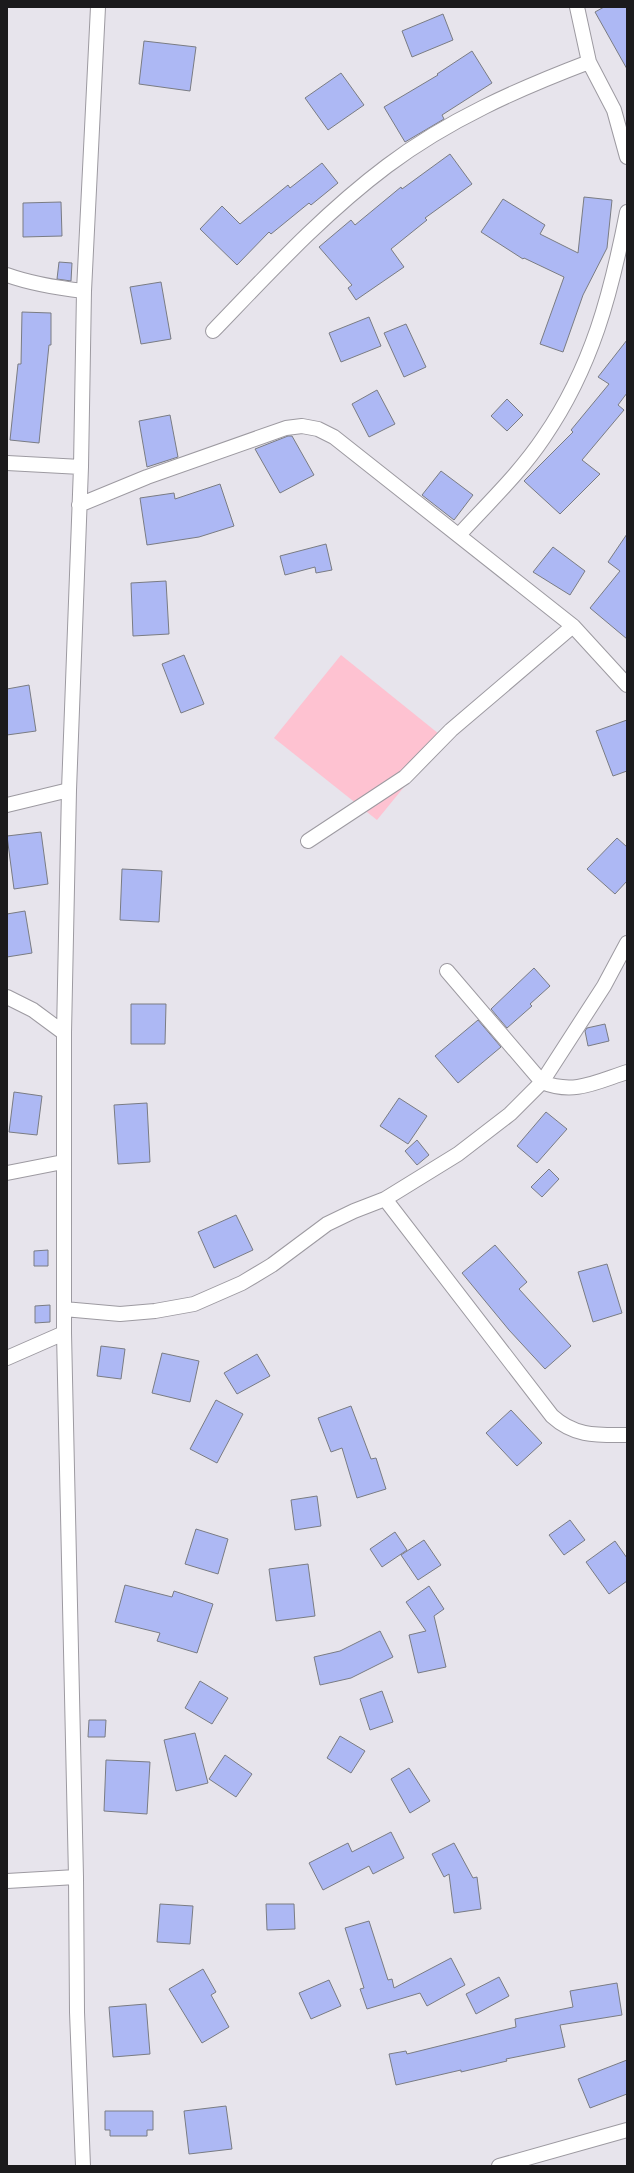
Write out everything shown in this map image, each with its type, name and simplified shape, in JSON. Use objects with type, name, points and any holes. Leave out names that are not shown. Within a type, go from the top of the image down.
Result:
[{"type":"street","points":[[83,2166],[77,2012],[76,1877],[64,1333],[63,1162],[69,790],[81,467],[84,291],[98,7]]},
{"type":"street","points":[[577,7],[589,62],[614,110],[627,157]]},
{"type":"street","points":[[213,331],[327,217],[387,166],[443,129],[487,105],[530,84],[589,62]]},
{"type":"street","points":[[458,535],[516,473],[544,438],[570,395],[589,357],[604,313],[627,212]]},
{"type":"street","points":[[7,275],[45,286],[84,291]]},
{"type":"street","points":[[79,504],[147,477],[272,432],[302,426],[318,429],[334,437],[573,626],[627,684]]},
{"type":"street","points":[[7,463],[81,467]]},
{"type":"street","points":[[308,841],[405,777],[451,730],[573,626]]},
{"type":"street","points":[[7,805],[69,790]]},
{"type":"street","points":[[64,1309],[120,1314],[155,1311],[194,1304],[242,1283],[272,1265],[327,1224],[354,1211],[385,1200],[484,1135],[510,1114],[542,1082],[604,986],[627,943]]},
{"type":"street","points":[[447,971],[542,1082],[556,1088],[568,1089],[627,1072]]},
{"type":"street","points":[[7,997],[33,1010],[64,1033]]},
{"type":"street","points":[[7,1173],[63,1162]]},
{"type":"street","points":[[385,1200],[552,1416],[562,1425],[577,1433],[627,1435]]},
{"type":"street","points":[[7,1358],[64,1333]]},
{"type":"street","points":[[7,1881],[76,1877]]},
{"type":"street","points":[[499,2166],[627,2130]]},
{"type":"shaded area","points":[[341,655],[444,738],[377,820],[274,738]]},
{"type":"building","points":[[604,7],[627,7],[627,69],[595,12]]},
{"type":"building","points":[[443,14],[453,40],[412,57],[402,31]]},
{"type":"building","points":[[144,41],[196,47],[190,91],[139,84]]},
{"type":"building","points":[[472,51],[492,83],[442,115],[444,119],[405,142],[384,107],[438,75],[437,74]]},
{"type":"building","points":[[341,73],[364,105],[328,130],[305,98]]},
{"type":"building","points":[[450,154],[472,184],[425,218],[427,220],[391,249],[404,267],[356,300],[348,288],[352,285],[319,247],[351,220],[355,225],[401,187],[402,189]]},
{"type":"building","points":[[322,163],[338,183],[311,205],[309,203],[271,234],[269,232],[237,265],[200,229],[222,206],[240,224],[288,185],[290,188]]},
{"type":"building","points":[[584,197],[612,200],[607,248],[583,295],[563,352],[540,344],[564,277],[524,258],[523,259],[481,232],[503,199],[545,225],[540,234],[578,253]]},
{"type":"building","points":[[61,202],[62,236],[23,237],[23,203]]},
{"type":"building","points":[[59,262],[72,263],[71,281],[57,279]]},
{"type":"building","points":[[161,282],[171,339],[141,344],[130,287]]},
{"type":"building","points":[[22,312],[51,313],[51,345],[49,345],[39,443],[10,440],[18,364],[21,364]]},
{"type":"building","points":[[369,317],[381,346],[341,362],[329,333]]},
{"type":"building","points":[[406,324],[426,367],[404,377],[384,333]]},
{"type":"building","points":[[627,340],[627,393],[618,405],[624,410],[582,460],[600,474],[560,514],[524,481],[573,432],[571,430],[609,384],[598,377]]},
{"type":"building","points":[[377,390],[395,424],[369,437],[352,404]]},
{"type":"building","points":[[507,399],[523,415],[507,431],[491,416]]},
{"type":"building","points":[[170,415],[178,457],[147,467],[139,421]]},
{"type":"building","points":[[288,436],[292,436],[314,475],[280,493],[255,449]]},
{"type":"building","points":[[441,471],[473,495],[454,520],[422,495]]},
{"type":"building","points":[[220,484],[234,526],[199,537],[147,545],[140,498],[174,493],[175,499]]},
{"type":"building","points":[[627,534],[627,639],[590,608],[620,571],[608,562]]},
{"type":"building","points":[[326,544],[332,570],[316,573],[315,567],[285,575],[280,556]]},
{"type":"building","points":[[553,547],[585,571],[570,595],[533,572]]},
{"type":"building","points":[[166,581],[169,634],[133,636],[131,583]]},
{"type":"building","points":[[184,655],[204,704],[181,713],[162,664]]},
{"type":"building","points":[[29,685],[36,731],[7,735],[7,689]]},
{"type":"building","points":[[627,720],[627,771],[613,776],[596,731]]},
{"type":"building","points":[[41,832],[48,884],[14,889],[7,836]]},
{"type":"building","points":[[617,838],[627,847],[627,881],[615,894],[587,869]]},
{"type":"building","points":[[122,869],[162,871],[159,922],[120,920]]},
{"type":"building","points":[[25,911],[32,953],[7,957],[7,914]]},
{"type":"building","points":[[534,968],[550,986],[530,1004],[532,1006],[507,1028],[491,1009]]},
{"type":"building","points":[[131,1004],[166,1004],[165,1044],[131,1044]]},
{"type":"building","points":[[478,1020],[501,1047],[458,1083],[435,1056]]},
{"type":"building","points":[[605,1024],[609,1041],[588,1046],[585,1031],[587,1028]]},
{"type":"building","points":[[14,1092],[42,1096],[37,1135],[9,1132]]},
{"type":"building","points":[[399,1098],[427,1116],[408,1144],[380,1126]]},
{"type":"building","points":[[147,1103],[150,1162],[118,1164],[114,1105]]},
{"type":"building","points":[[546,1112],[567,1129],[537,1163],[517,1146]]},
{"type":"building","points":[[417,1140],[429,1155],[417,1165],[405,1151]]},
{"type":"building","points":[[549,1169],[559,1179],[542,1197],[531,1187]]},
{"type":"building","points":[[236,1215],[253,1250],[214,1268],[198,1232]]},
{"type":"building","points":[[495,1245],[527,1282],[519,1289],[571,1346],[545,1369],[509,1330],[462,1273]]},
{"type":"building","points":[[48,1250],[48,1266],[34,1266],[34,1251]]},
{"type":"building","points":[[607,1264],[622,1313],[593,1322],[578,1272]]},
{"type":"building","points":[[50,1305],[50,1322],[35,1323],[35,1306]]},
{"type":"building","points":[[101,1346],[125,1349],[121,1379],[97,1376]]},
{"type":"building","points":[[162,1353],[199,1361],[190,1402],[152,1393]]},
{"type":"building","points":[[257,1354],[270,1376],[237,1394],[224,1373]]},
{"type":"building","points":[[216,1400],[243,1414],[217,1463],[190,1449]]},
{"type":"building","points":[[351,1406],[371,1459],[376,1458],[386,1489],[357,1498],[342,1448],[331,1452],[318,1418]]},
{"type":"building","points":[[511,1410],[542,1443],[517,1466],[486,1433]]},
{"type":"building","points":[[317,1496],[321,1526],[295,1530],[291,1500]]},
{"type":"building","points":[[570,1520],[585,1540],[564,1555],[549,1535]]},
{"type":"building","points":[[196,1529],[228,1539],[218,1574],[185,1564]]},
{"type":"building","points":[[395,1532],[407,1550],[382,1567],[370,1549]]},
{"type":"building","points":[[424,1540],[441,1565],[418,1580],[401,1555]]},
{"type":"building","points":[[615,1541],[627,1558],[627,1581],[609,1594],[586,1562]]},
{"type":"building","points":[[308,1564],[315,1616],[276,1621],[269,1569]]},
{"type":"building","points":[[125,1585],[172,1597],[174,1591],[213,1604],[197,1653],[157,1641],[160,1633],[115,1622]]},
{"type":"building","points":[[429,1586],[444,1609],[434,1616],[446,1667],[418,1673],[409,1635],[426,1631],[406,1602]]},
{"type":"building","points":[[380,1631],[393,1657],[351,1678],[320,1685],[314,1657],[340,1651]]},
{"type":"building","points":[[200,1681],[228,1698],[212,1724],[185,1708]]},
{"type":"building","points":[[382,1691],[393,1722],[370,1730],[360,1699]]},
{"type":"building","points":[[89,1720],[106,1720],[105,1737],[88,1737]]},
{"type":"building","points":[[195,1733],[208,1783],[176,1791],[164,1740]]},
{"type":"building","points":[[340,1736],[365,1751],[351,1773],[327,1758]]},
{"type":"building","points":[[225,1755],[252,1774],[236,1797],[209,1779]]},
{"type":"building","points":[[106,1760],[150,1762],[147,1814],[104,1811]]},
{"type":"building","points":[[409,1768],[430,1801],[410,1813],[391,1779]]},
{"type":"building","points":[[391,1832],[404,1858],[373,1874],[369,1866],[323,1890],[309,1863],[348,1843],[352,1852]]},
{"type":"building","points":[[454,1843],[473,1878],[477,1877],[481,1909],[454,1913],[449,1874],[444,1877],[432,1854]]},
{"type":"building","points":[[160,1904],[193,1906],[190,1944],[157,1942]]},
{"type":"building","points":[[266,1904],[294,1904],[295,1929],[267,1930]]},
{"type":"building","points":[[369,1921],[388,1980],[392,1979],[394,1988],[451,1958],[465,1985],[427,2006],[420,1993],[367,2009],[360,1989],[364,1988],[345,1928]]},
{"type":"building","points":[[203,1969],[216,1992],[211,1995],[229,2027],[202,2043],[169,1989]]},
{"type":"building","points":[[499,1977],[509,1996],[476,2014],[466,1994]]},
{"type":"building","points":[[329,1980],[341,2006],[311,2019],[299,1993]]},
{"type":"building","points":[[617,1983],[622,2015],[560,2025],[565,2047],[506,2059],[507,2061],[461,2072],[461,2070],[396,2085],[389,2054],[406,2051],[407,2054],[516,2027],[515,2019],[573,2007],[570,1991]]},
{"type":"building","points":[[146,2004],[150,2054],[113,2057],[109,2007]]},
{"type":"building","points":[[627,2060],[627,2094],[590,2108],[578,2079]]},
{"type":"building","points":[[226,2106],[232,2149],[189,2154],[184,2111]]},
{"type":"building","points":[[105,2111],[153,2111],[153,2130],[147,2130],[147,2136],[110,2136],[110,2130],[105,2130]]}]
